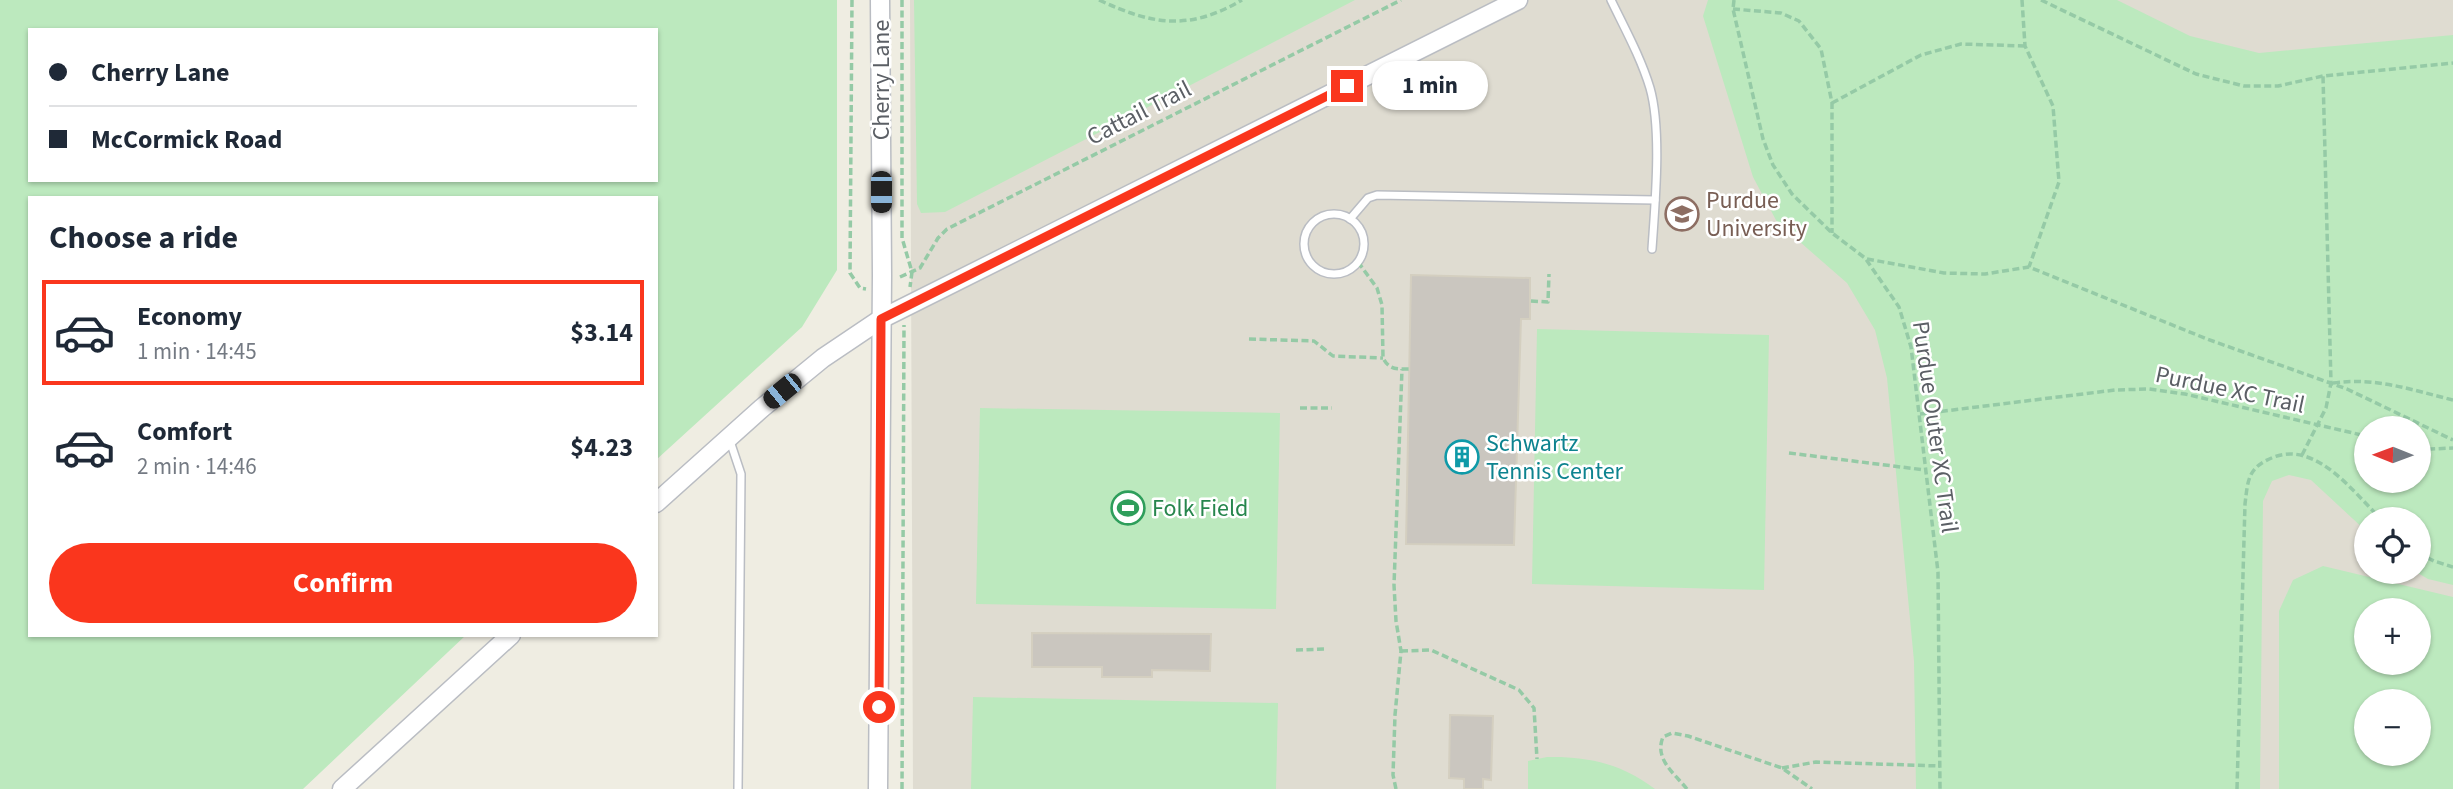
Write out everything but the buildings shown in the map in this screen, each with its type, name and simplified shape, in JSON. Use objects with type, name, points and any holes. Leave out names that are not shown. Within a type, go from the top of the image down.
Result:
[{"type":"street","name":"Cherry Lane","points":[[878,789],[880,0]]},
{"type":"street","points":[[658,501],[823,358],[881,319],[1518,0]]},
{"type":"street","points":[[342,789],[509,637]]},
{"type":"lane","points":[[1611,0],[1643,67],[1656,120],[1652,249]]},
{"type":"lane","points":[[1350,219],[1368,198],[1377,195],[1655,200]]},
{"type":"lane","points":[[1331,214],[1350,219],[1363,234],[1363,254],[1358,262],[1343,273],[1323,272],[1315,267],[1305,250],[1307,231],[1314,223],[1331,214]]},
{"type":"lane","points":[[729,437],[741,474],[738,789]]},
{"type":"path","points":[[852,0],[850,273],[860,288],[867,289]]},
{"type":"path","points":[[902,0],[902,237],[910,273],[903,345],[902,789]]},
{"type":"path","points":[[1099,0],[1133,15],[1166,22],[1197,20],[1242,0]]},
{"type":"path","name":"Cattail Trail","points":[[910,273],[920,268],[938,238],[947,229],[1401,0]]},
{"type":"path","name":"Purdue Outer XC Trail","points":[[1734,0],[1733,9],[1763,139],[1773,166],[1792,194],[1832,233],[1865,258],[1899,307],[1911,347],[1938,572],[1940,789]]},
{"type":"path","points":[[2022,0],[2025,46],[2053,106],[2059,182],[2029,267]]},
{"type":"path","points":[[2042,0],[2196,74],[2245,86],[2278,86],[2323,76],[2453,63]]},
{"type":"path","points":[[1733,9],[1781,13],[1799,21],[1821,48],[1832,103],[1832,233]]},
{"type":"path","points":[[1832,103],[1921,55],[1961,44],[2025,46]]},
{"type":"path","points":[[2302,454],[2326,408],[2331,383],[2323,76]]},
{"type":"path","points":[[1865,258],[1944,273],[1985,274],[2029,267],[2207,339],[2331,383],[2453,439]]},
{"type":"path","points":[[1358,262],[1377,288],[1382,305],[1383,358],[1387,366],[1394,369],[1409,369]]},
{"type":"path","points":[[1531,301],[1548,302],[1549,274]]},
{"type":"path","points":[[1249,339],[1314,341],[1333,356],[1383,358]]},
{"type":"path","points":[[1396,789],[1395,727],[1401,651],[1394,585],[1402,369]]},
{"type":"path","points":[[2331,383],[2374,380],[2453,400]]},
{"type":"path","name":"Purdue XC Trail","points":[[1920,414],[2115,390],[2149,389],[2185,394],[2354,434]]},
{"type":"path","points":[[1300,408],[1332,408]]},
{"type":"path","points":[[2431,447],[2453,448]]},
{"type":"path","points":[[1789,453],[1925,470]]},
{"type":"path","points":[[2237,789],[2247,485],[2251,471],[2262,462],[2282,454],[2302,454],[2321,462],[2368,507]]},
{"type":"path","points":[[2431,560],[2453,567]]},
{"type":"path","points":[[1296,650],[1327,649]]},
{"type":"path","points":[[1401,651],[1431,650],[1519,690],[1534,708],[1536,759]]},
{"type":"path","points":[[1687,789],[1661,758],[1659,747],[1663,737],[1672,733],[1782,768],[1812,789]]},
{"type":"path","points":[[1782,768],[1816,762],[1940,766]]},
{"type":"shaded area","name":"Purdue University","points":[[910,0],[2453,0],[2453,789],[913,789]]},
{"type":"green space","points":[[0,0],[837,0],[837,270],[802,327],[658,458],[658,196],[28,196],[28,637],[464,637],[303,789],[0,789]]},
{"type":"green space","points":[[914,0],[1355,0],[945,212],[921,213],[917,204]]},
{"type":"green space","points":[[1708,0],[2117,0],[2190,36],[2259,53],[2453,35],[2453,585],[2431,580],[2431,507],[2354,507],[2354,520],[2311,480],[2289,475],[2272,481],[2263,501],[2260,789],[1916,789],[1914,661],[1887,378],[1875,330],[1847,283],[1777,222],[1753,177],[1703,16]]},
{"type":"green space","points":[[1537,329],[1769,335],[1764,590],[1532,584]]},
{"type":"green space","name":"Folk Field","points":[[980,408],[1280,413],[1276,609],[976,604]]},
{"type":"green space","points":[[2323,566],[2354,573],[2354,584],[2398,584],[2453,597],[2453,789],[2279,789],[2279,611],[2293,580]]},
{"type":"green space","points":[[973,697],[1278,703],[1276,789],[971,789]]},
{"type":"green space","points":[[1547,757],[1577,758],[1604,763],[1630,773],[1655,789],[1528,789],[1528,761]]},
{"type":"place","name":"Purdue University","points":[[1682,214]]},
{"type":"place","name":"Schwartz Tennis Center","points":[[1462,457]]},
{"type":"place","name":"Folk Field","points":[[1128,508]]},
{"type":"route","points":[[879,707],[881,319],[1347,86]]}]
